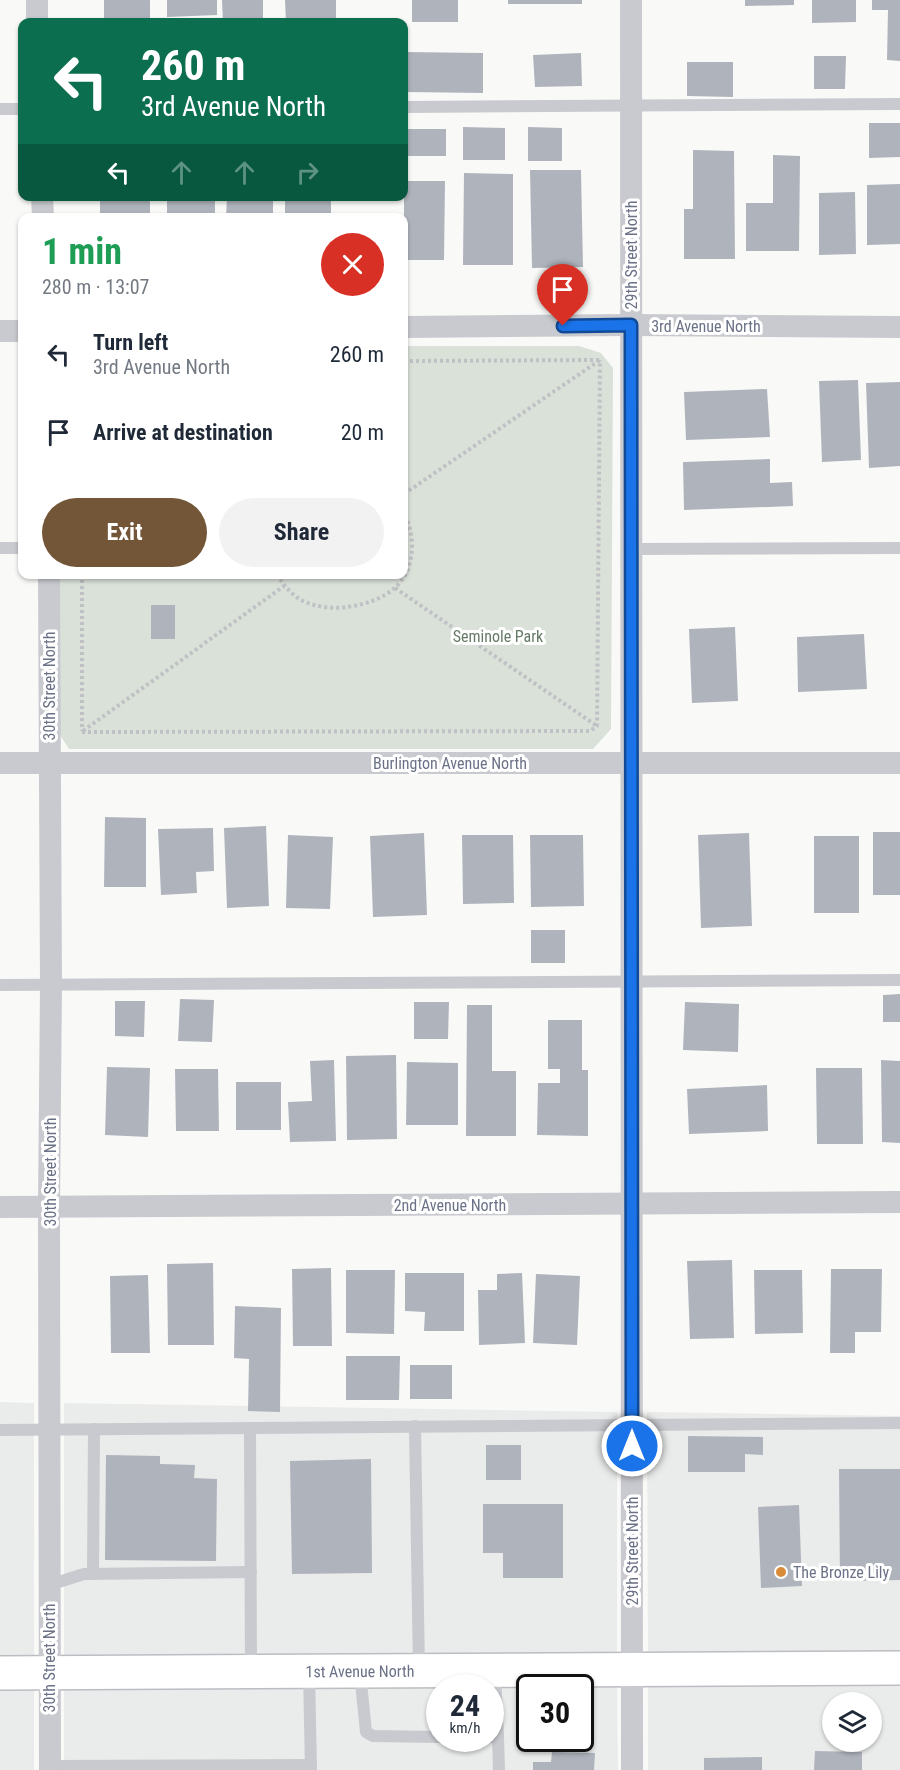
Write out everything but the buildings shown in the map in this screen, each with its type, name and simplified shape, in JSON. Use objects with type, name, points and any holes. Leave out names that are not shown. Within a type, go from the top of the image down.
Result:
[{"type":"main road","name":"1st Avenue North","points":[[0,1673],[900,1668]]},
{"type":"street","points":[[37,0],[37,18]]},
{"type":"street","name":"29th Street North","points":[[631,0],[632,1770]]},
{"type":"street","name":"3rd Avenue North","points":[[408,327],[631,325],[900,327]]},
{"type":"street","points":[[0,331],[18,331]]},
{"type":"street","name":"30th Street North","points":[[49,579],[50,1768]]},
{"type":"street","name":"Burlington Avenue North","points":[[0,764],[900,763]]},
{"type":"street","name":"2nd Avenue North","points":[[0,1208],[900,1202]]},
{"type":"lane","points":[[408,107],[900,104]]},
{"type":"lane","points":[[0,109],[18,109]]},
{"type":"lane","points":[[0,548],[18,548]]},
{"type":"lane","points":[[631,549],[900,548]]},
{"type":"lane","points":[[0,985],[900,980]]},
{"type":"lane","points":[[0,1430],[900,1423]]},
{"type":"lane","points":[[415,1426],[419,1671]]},
{"type":"lane","points":[[250,1428],[251,1672]]},
{"type":"lane","points":[[93,1574],[94,1429]]},
{"type":"lane","points":[[50,1585],[84,1574],[251,1572]]},
{"type":"lane","points":[[495,1670],[495,1674]]},
{"type":"lane","points":[[50,1768],[311,1767],[309,1671]]},
{"type":"lane","points":[[360,1671],[366,1732],[373,1736],[426,1737]]},
{"type":"lane","points":[[496,1752],[499,1770]]},
{"type":"path","points":[[408,361],[600,360]]},
{"type":"path","points":[[408,491],[600,360]]},
{"type":"path","points":[[597,726],[600,360]]},
{"type":"path","points":[[408,524],[412,535],[412,554],[408,567]]},
{"type":"path","points":[[81,579],[82,732]]},
{"type":"path","points":[[280,579],[284,586],[299,599],[318,606],[338,608],[379,600],[395,588],[402,579]]},
{"type":"path","points":[[82,732],[284,586]]},
{"type":"path","points":[[395,588],[597,726]]},
{"type":"path","points":[[82,732],[590,731],[597,726]]},
{"type":"shaded area","points":[[0,1402],[34,1403],[34,1656],[0,1656]]},
{"type":"shaded area","points":[[64,1403],[617,1412],[617,1653],[64,1656]]},
{"type":"shaded area","points":[[647,1412],[900,1416],[900,1651],[648,1653]]},
{"type":"shaded area","points":[[900,1685],[900,1770],[648,1770],[648,1686]]},
{"type":"shaded area","points":[[594,1687],[617,1687],[618,1770],[64,1770],[64,1690],[426,1688],[426,1752],[504,1752],[504,1688],[516,1688],[516,1752],[594,1752]]},
{"type":"shaded area","points":[[0,1690],[34,1690],[34,1770],[0,1770]]},
{"type":"green space","name":"Seminole Park","points":[[408,346],[579,346],[601,353],[613,368],[611,729],[593,749],[69,749],[58,732],[57,579],[408,579]]},
{"type":"place","name":"The Bronze Lily","points":[[781,1572]]},
{"type":"route","points":[[563,326],[631,325],[632,1446]]}]
